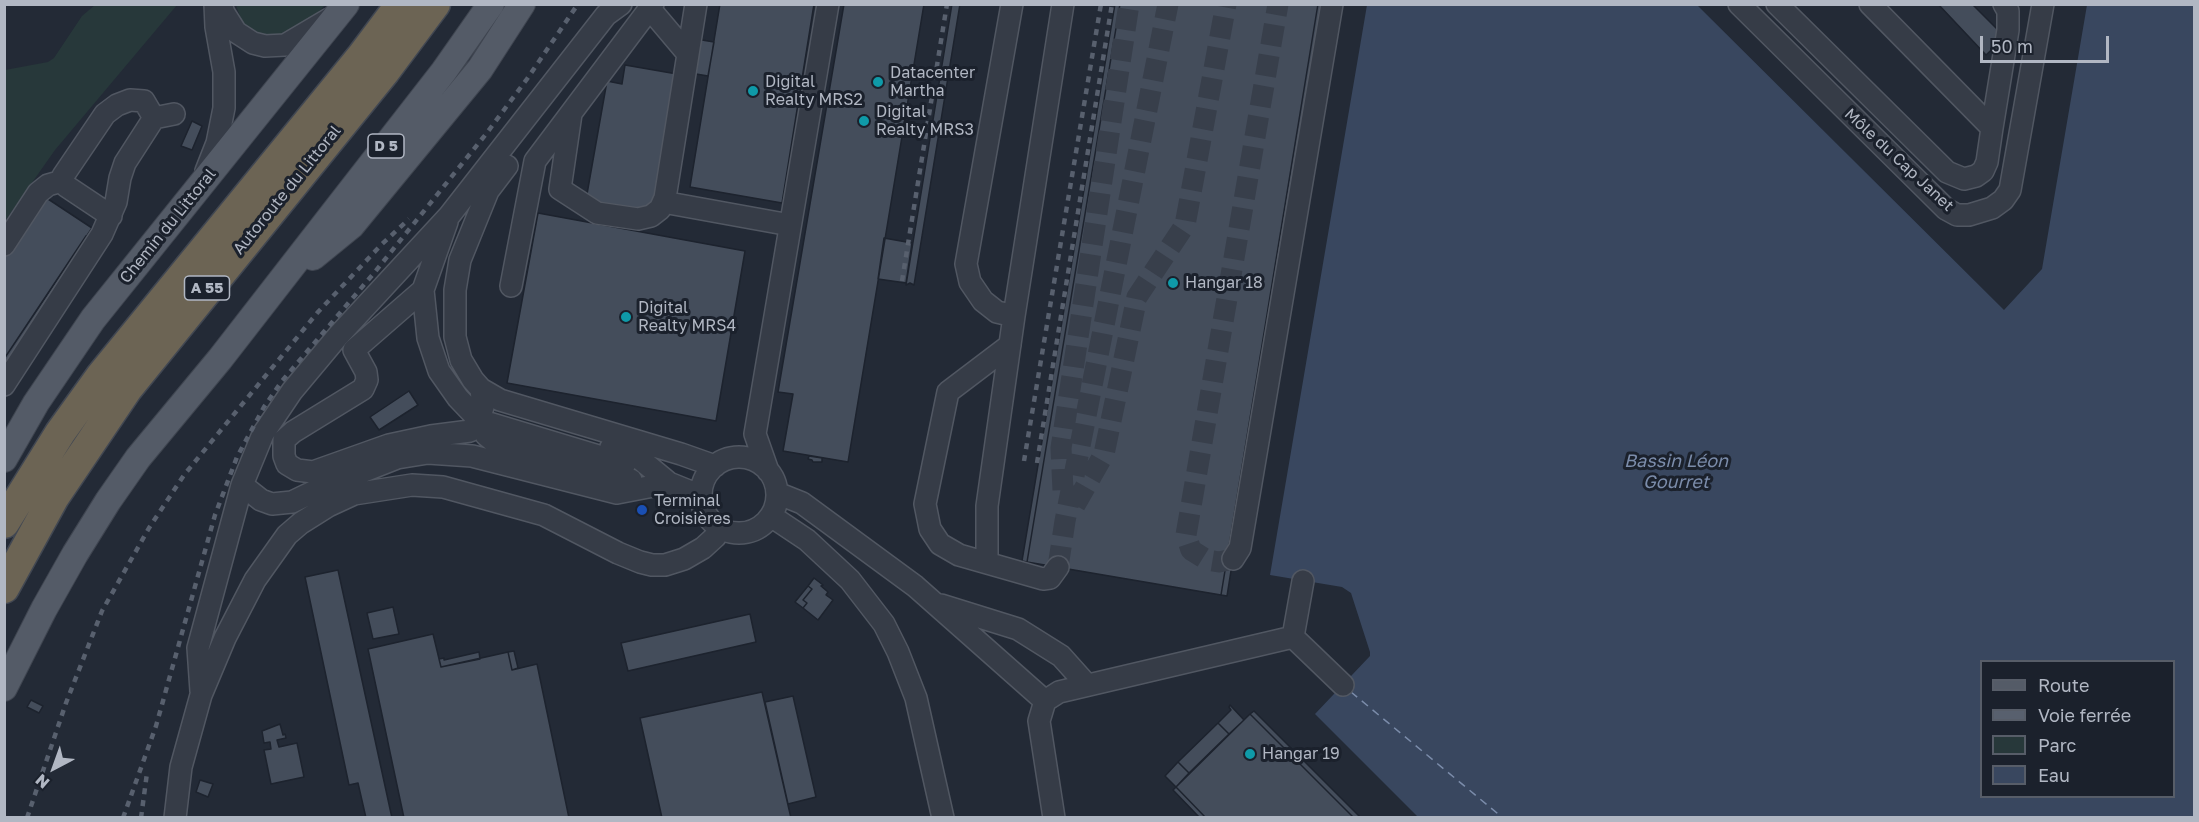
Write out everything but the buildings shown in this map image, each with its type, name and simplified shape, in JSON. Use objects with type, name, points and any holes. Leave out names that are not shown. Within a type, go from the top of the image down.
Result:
[{"type":"highway","name":"Autoroute du Littoral","points":[[4,523],[60,433],[101,376],[362,56],[401,4]]},
{"type":"highway","name":"Autoroute du Littoral","points":[[4,588],[54,497],[127,389],[385,71],[435,4]]},
{"type":"main road","name":"D 5","points":[[278,285],[444,71],[491,4]]},
{"type":"main road","points":[[4,688],[44,609],[108,501],[138,458],[278,285],[351,226],[480,69],[522,4]]},
{"type":"main road","name":"Chemin du Littoral","points":[[4,459],[36,403],[93,320],[344,7]]},
{"type":"street","points":[[192,195],[210,165],[222,125],[224,108],[224,72],[214,4]]},
{"type":"street","points":[[222,4],[224,14],[236,32],[253,43],[273,47],[294,41],[344,7]]},
{"type":"street","points":[[201,695],[198,648],[242,485],[263,434],[292,391],[338,336],[449,216],[606,15],[621,4]]},
{"type":"street","points":[[621,4],[617,22],[488,191],[460,260],[455,290],[454,337],[461,360],[481,406],[486,435],[498,445],[622,480],[662,478]]},
{"type":"street","points":[[571,114],[560,189],[597,213],[638,219],[651,216],[660,209],[696,4]]},
{"type":"street","points":[[755,434],[719,463],[705,479],[701,496],[706,514],[721,528],[731,532],[742,533],[763,525],[771,516],[776,504],[777,493],[774,481],[768,471],[755,434],[828,4]]},
{"type":"street","points":[[1012,4],[966,264],[970,282],[983,301],[997,312],[1014,316]]},
{"type":"street","points":[[987,562],[987,506],[1063,4]]},
{"type":"street","points":[[1233,558],[1240,548],[1332,4]]},
{"type":"street","name":"Môle du Cap Janet","points":[[1739,4],[1946,209],[1957,215],[1969,215],[1992,208],[2003,200],[2010,190],[2043,4]]},
{"type":"street","name":"Môle du Cap Janet","points":[[1778,4],[1947,172],[1964,179],[1976,176],[1983,171],[1987,162],[2008,30],[2008,11],[2004,4]]},
{"type":"street","points":[[1870,4],[1992,128]]},
{"type":"street","points":[[511,286],[535,161],[652,7],[688,54]]},
{"type":"street","points":[[4,385],[102,234],[116,202],[125,163],[164,116],[144,101],[130,100],[117,105],[105,114],[63,176],[62,181]]},
{"type":"street","points":[[62,181],[111,216]]},
{"type":"street","points":[[4,245],[38,193],[48,185],[62,181]]},
{"type":"street","points":[[663,202],[790,225]]},
{"type":"street","points":[[449,216],[423,290],[428,338],[439,371],[458,399],[634,454],[662,478],[701,496]]},
{"type":"street","points":[[423,290],[446,304],[455,314],[480,369],[491,380],[509,391],[643,430],[681,454]]},
{"type":"street","points":[[423,290],[354,350],[366,372],[367,380],[363,389],[293,432],[284,440],[284,456],[287,464],[297,470],[313,472],[389,445],[470,431],[481,406],[500,400],[681,454],[719,463],[734,458],[747,458],[768,471]]},
{"type":"street","points":[[1010,345],[948,392],[925,504],[930,529],[940,544],[959,555],[1043,579],[1050,578],[1058,567]]},
{"type":"street","points":[[242,485],[261,500],[272,504],[292,502],[397,458],[428,453],[472,456],[617,493],[662,478]]},
{"type":"street","points":[[175,818],[181,767],[201,695],[225,638],[255,580],[288,536],[301,523],[328,506],[354,495],[412,485],[443,487],[544,515],[629,558],[652,565],[664,565],[684,559],[703,548],[721,528]]},
{"type":"street","points":[[777,493],[802,503],[915,586],[1045,700]]},
{"type":"street","points":[[771,516],[807,540],[850,580],[884,624],[916,698],[944,818]]},
{"type":"street","points":[[1293,637],[1303,581]]},
{"type":"street","points":[[934,603],[1018,629],[1061,656],[1087,685]]},
{"type":"street","points":[[1054,818],[1038,721],[1045,700],[1059,692],[1293,637]]},
{"type":"street","points":[[1293,637],[1343,686]]},
{"type":"green space","points":[[95,5],[177,5],[55,150],[5,221],[5,70],[48,62],[54,58],[82,16]]},
{"type":"green space","points":[[236,5],[325,5],[305,26],[280,36],[269,36],[257,34],[248,28],[242,22]]},
{"type":"water","name":"Bassin Léon Gourret","points":[[1367,5],[1697,5],[2004,310],[2042,269],[2087,5],[2194,5],[2194,817],[1418,817],[1315,714],[1370,656],[1351,593],[1342,587],[1270,575]]},
{"type":"ferry route","points":[[1351,692],[1503,818]]},
{"type":"tunnel","points":[[1063,490],[1061,448],[1129,4]]},
{"type":"tunnel","points":[[1058,567],[1065,521],[1168,4]]},
{"type":"tunnel","points":[[1075,505],[1104,454],[1137,297],[1185,225],[1226,4]]},
{"type":"tunnel","points":[[1233,559],[1219,562],[1207,560],[1191,550],[1186,535],[1278,4]]},
{"type":"railway","points":[[123,818],[156,726],[215,515],[237,457],[264,407],[282,381],[374,273],[486,134],[578,4]]},
{"type":"railway","points":[[902,281],[947,4]]},
{"type":"railway","points":[[1024,461],[1101,4]]},
{"type":"railway","points":[[1037,463],[1112,4]]},
{"type":"railway","points":[[27,818],[66,703],[102,611],[149,528],[184,475],[318,312],[381,245],[409,219]]},
{"type":"railway","points":[[141,818],[147,773]]},
{"type":"place","name":"Datacenter Martha","points":[[878,82]]},
{"type":"place","name":"Digital Realty MRS2","points":[[753,91]]},
{"type":"place","name":"Digital Realty MRS3","points":[[864,121]]},
{"type":"place","name":"Hangar 18","points":[[1173,283]]},
{"type":"place","name":"Digital Realty MRS4","points":[[626,317]]},
{"type":"place","name":"Terminal Croisières","points":[[642,510]]},
{"type":"place","name":"Hangar 19","points":[[1250,754]]}]
